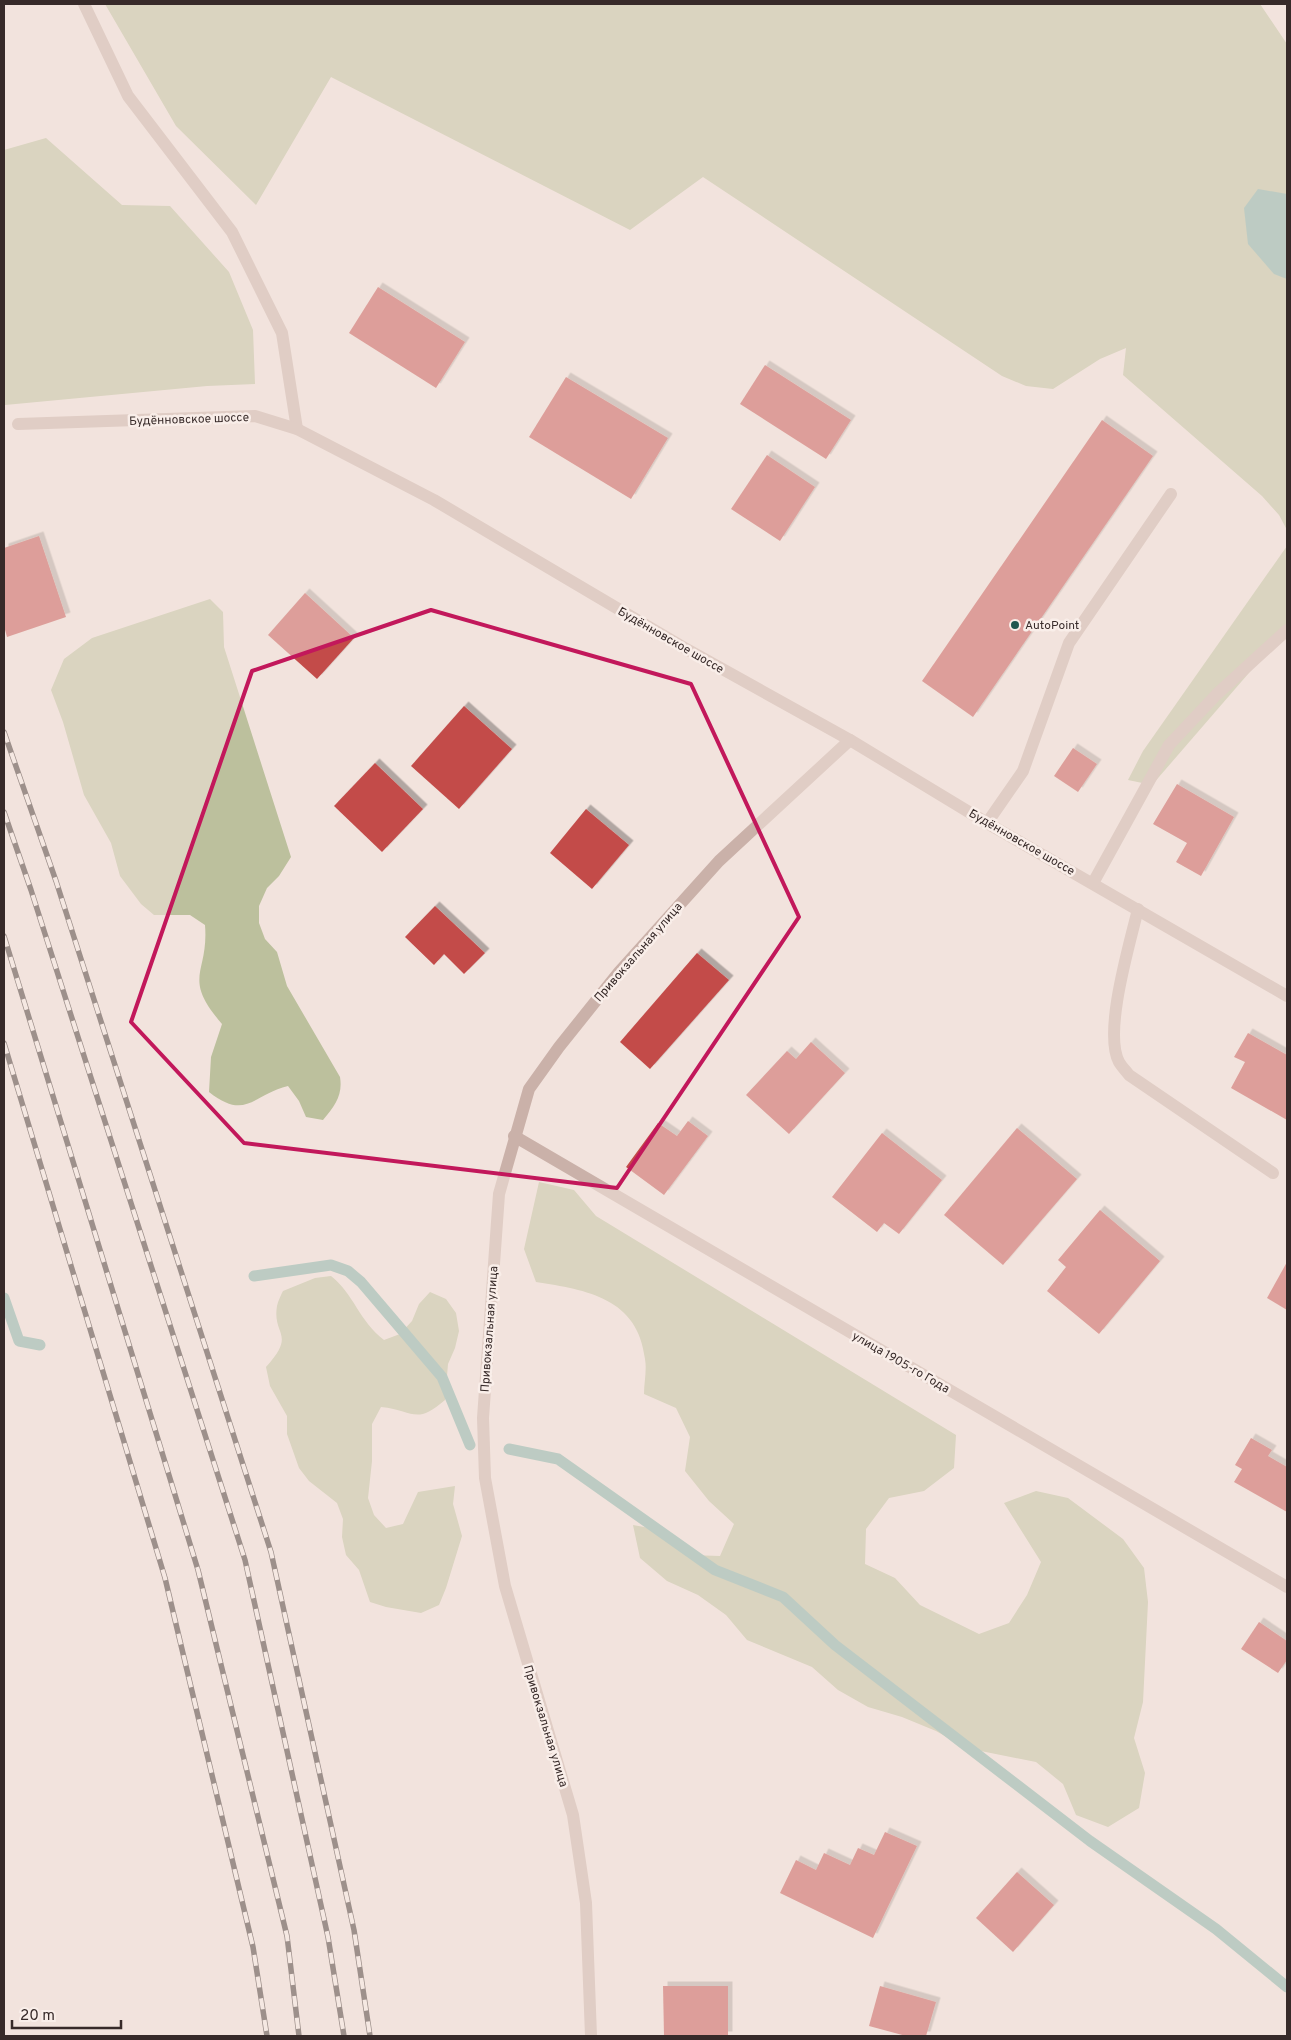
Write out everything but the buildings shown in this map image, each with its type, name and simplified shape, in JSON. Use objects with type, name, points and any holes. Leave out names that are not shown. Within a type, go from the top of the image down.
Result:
[{"type":"street","points":[[84,4],[128,96],[236,240],[282,333],[297,429]]},
{"type":"street","name":"Будённовское шоссе","points":[[18,424],[255,416],[297,429],[434,500],[681,646],[850,740],[987,823],[1287,996]]},
{"type":"street","points":[[987,823],[1023,771],[1069,643],[1171,494]]},
{"type":"street","points":[[1093,883],[1169,745],[1224,687],[1287,630]]},
{"type":"street","name":"Привокзальная улица","points":[[591,2036],[586,1903],[573,1815],[505,1586],[485,1478],[483,1418],[499,1194],[514,1136],[530,1090],[559,1047],[619,972],[720,861],[850,740]]},
{"type":"street","points":[[1138,909],[1118,994],[1115,1040],[1119,1062],[1129,1075],[1273,1172]]},
{"type":"street","name":"улица 1905-го Года","points":[[514,1136],[1287,1587]]},
{"type":"highlighted area","points":[[431,610],[691,684],[799,917],[617,1188],[244,1143],[131,1022],[252,671]]},
{"type":"green space","points":[[105,4],[1260,4],[1287,44],[1287,530],[1279,515],[1262,496],[1123,375],[1126,348],[1100,359],[1053,389],[1026,386],[1002,376],[703,177],[630,230],[331,77],[256,205],[176,126]]},
{"type":"green space","points":[[46,138],[122,205],[170,206],[229,272],[253,330],[255,384],[207,386],[5,405],[4,150]]},
{"type":"green space","points":[[1287,546],[1287,629],[1152,785],[1128,780],[1143,751]]},
{"type":"green space","points":[[210,599],[223,612],[224,647],[291,857],[279,876],[267,888],[259,906],[259,923],[265,939],[277,952],[287,986],[340,1077],[339,1095],[323,1120],[306,1117],[299,1101],[288,1086],[241,1105],[232,1105],[209,1092],[211,1057],[222,1024],[210,1008],[200,985],[205,925],[190,915],[154,915],[141,904],[120,876],[111,843],[84,795],[63,722],[51,690],[64,659],[92,638]]},
{"type":"green space","points":[[539,1182],[574,1190],[596,1216],[956,1435],[954,1468],[924,1491],[889,1498],[866,1529],[865,1564],[895,1578],[920,1605],[979,1634],[1009,1623],[1027,1595],[1041,1562],[1004,1503],[1036,1491],[1068,1498],[1123,1539],[1144,1568],[1148,1602],[1143,1702],[1134,1738],[1145,1773],[1139,1808],[1108,1827],[1076,1815],[1063,1784],[1036,1762],[966,1748],[936,1731],[902,1717],[868,1707],[838,1690],[812,1667],[747,1640],[726,1615],[698,1595],[667,1581],[640,1558],[633,1525],[666,1531],[690,1555],[720,1556],[734,1524],[709,1501],[685,1471],[690,1437],[676,1408],[644,1394],[645,1359],[640,1339],[632,1322],[621,1310],[591,1294],[536,1282],[524,1249]]},
{"type":"green space","points":[[331,1276],[339,1283],[368,1325],[384,1340],[400,1334],[412,1321],[419,1304],[430,1292],[446,1299],[456,1313],[459,1331],[455,1348],[448,1364],[445,1400],[435,1408],[420,1414],[381,1407],[372,1424],[372,1461],[368,1498],[374,1515],[386,1528],[403,1524],[418,1492],[455,1486],[453,1504],[462,1536],[439,1605],[421,1613],[386,1607],[370,1602],[359,1570],[346,1555],[342,1537],[343,1519],[337,1503],[309,1481],[299,1468],[287,1434],[287,1416],[270,1386],[266,1367],[275,1356],[282,1341],[276,1316],[277,1304],[283,1291],[315,1278]]},
{"type":"water","points":[[1258,189],[1287,194],[1287,279],[1274,274],[1248,244],[1244,208]]},
{"type":"waterway","points":[[254,1276],[331,1265],[348,1271],[361,1282],[442,1377],[470,1445]]},
{"type":"waterway","points":[[4,1298],[19,1341],[40,1345]]},
{"type":"waterway","points":[[509,1449],[558,1459],[715,1570],[783,1597],[835,1645],[1090,1841],[1216,1929],[1287,1987]]},
{"type":"railway","points":[[4,732],[56,881],[271,1552],[354,1930],[370,2036]]},
{"type":"railway","points":[[4,812],[31,890],[245,1560],[328,1937],[344,2036]]},
{"type":"railway","points":[[4,936],[198,1570],[287,1936],[299,2036]]},
{"type":"railway","points":[[4,1043],[165,1578],[253,1947],[267,2036]]},
{"type":"place","name":"AutoPoint","points":[[1015,625]]}]
